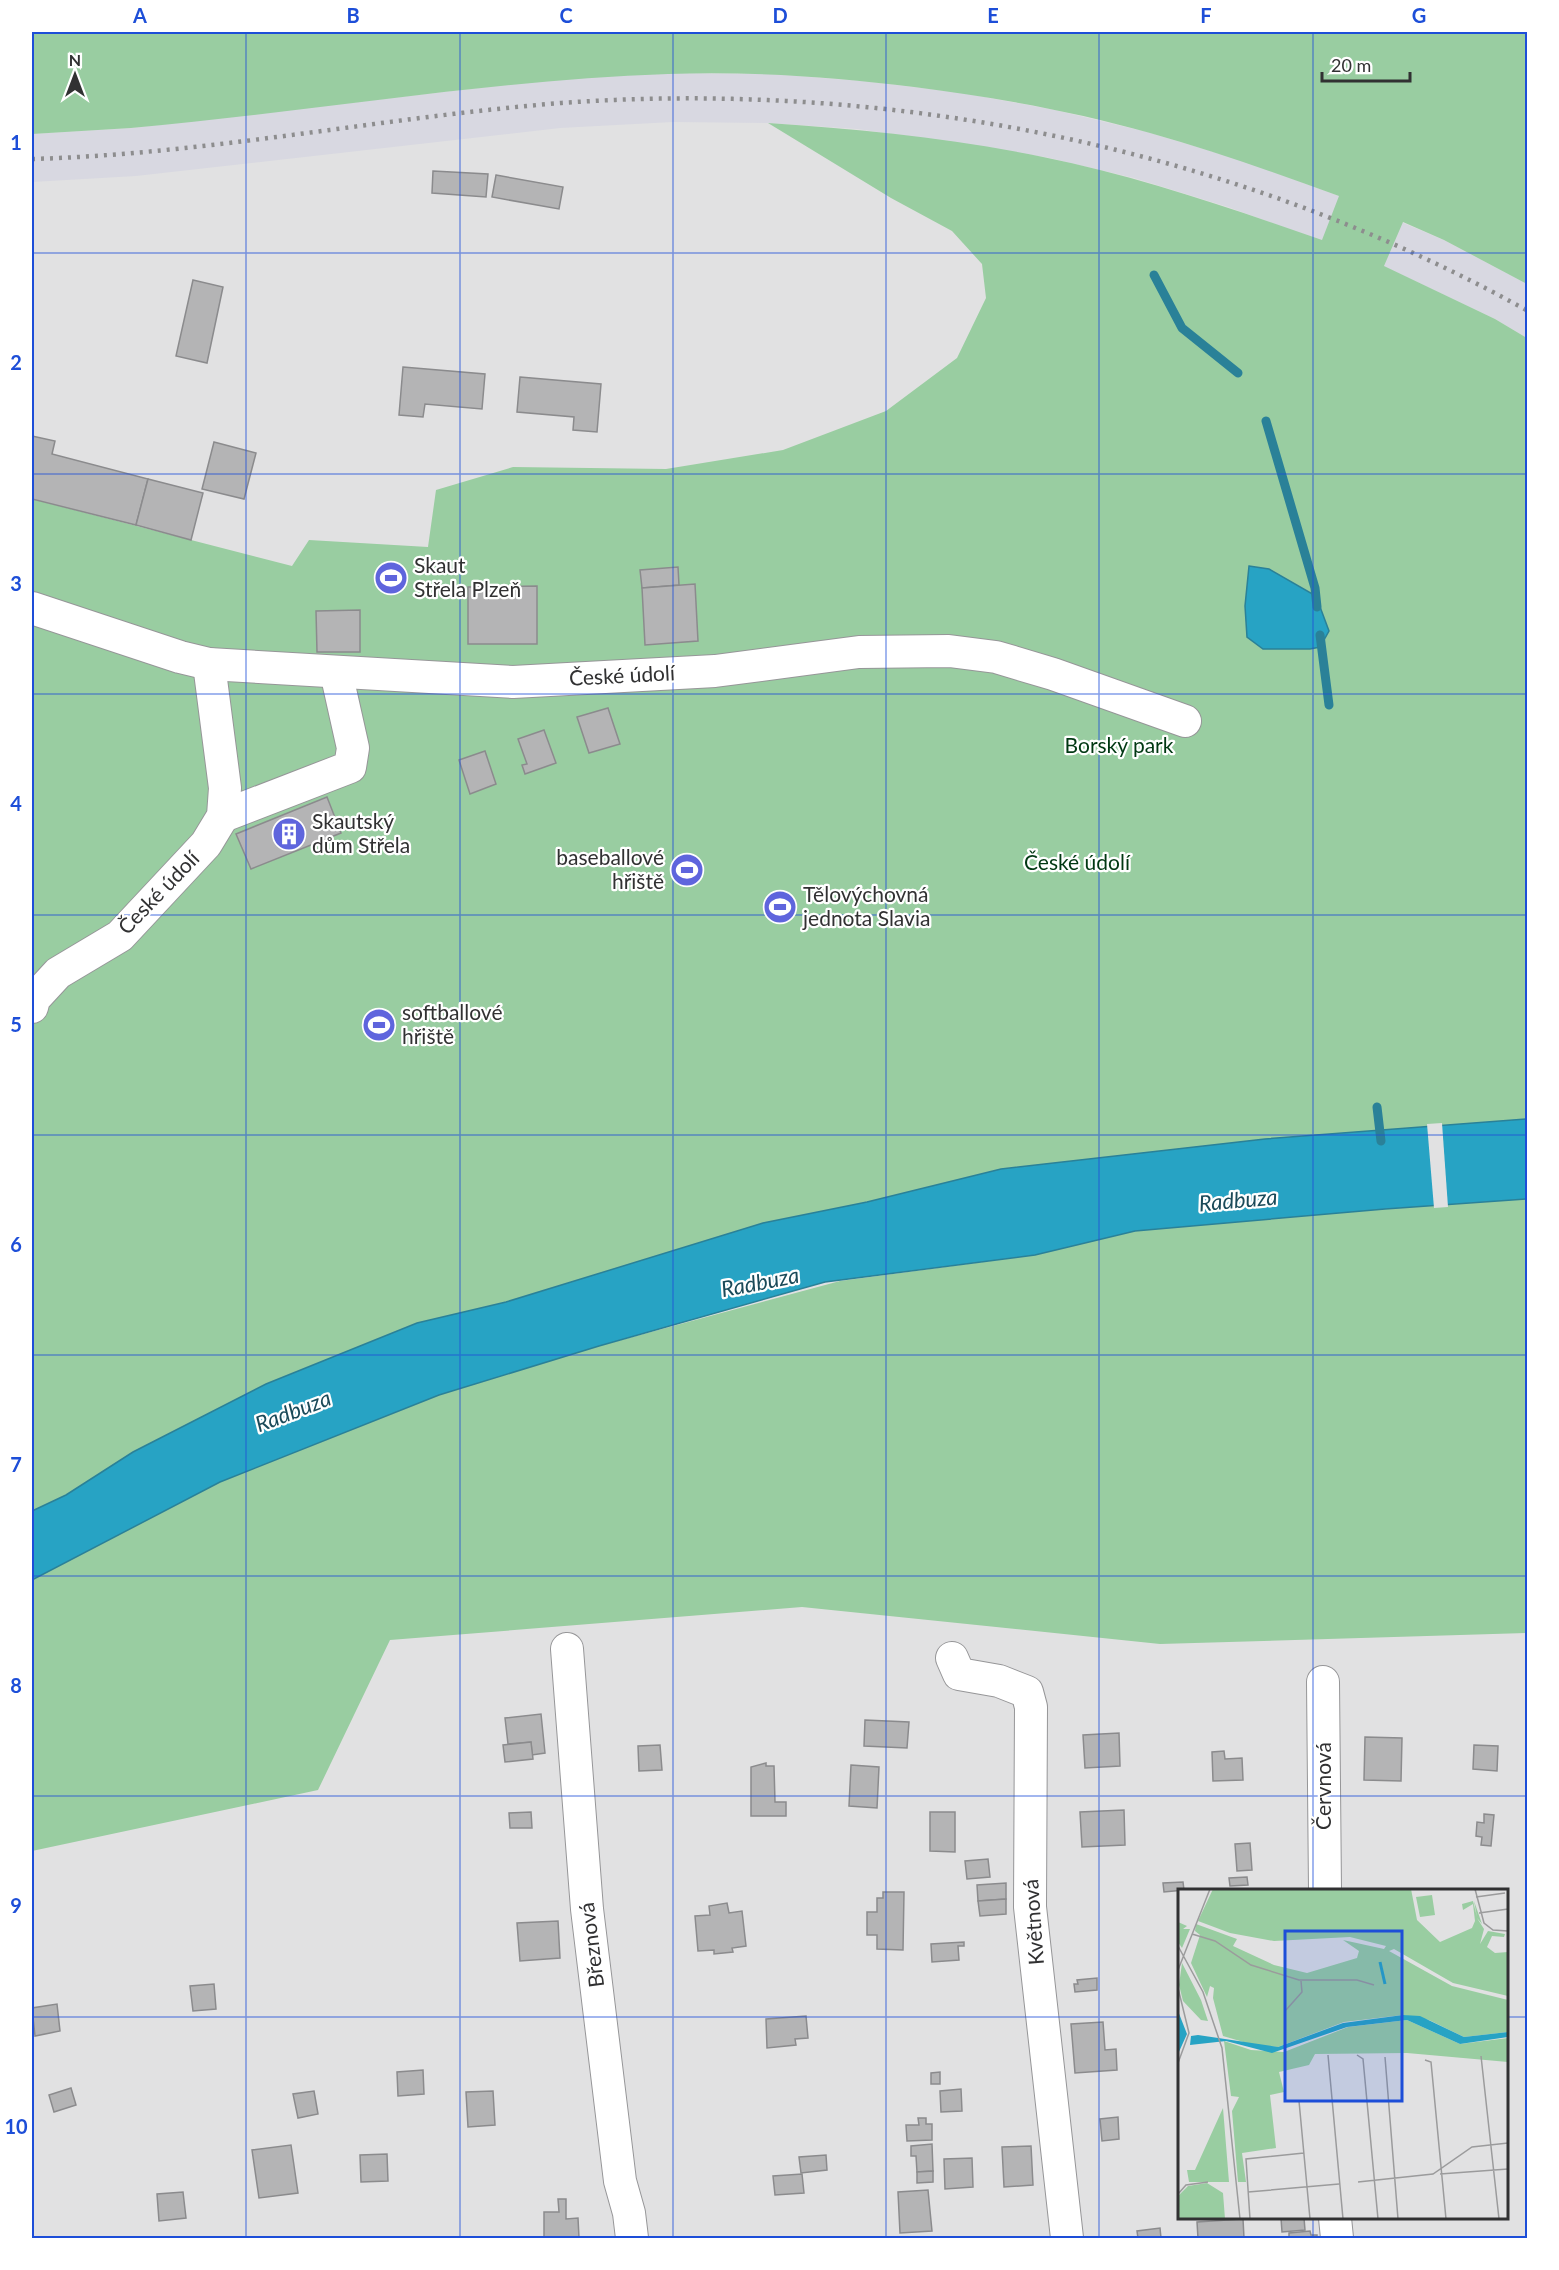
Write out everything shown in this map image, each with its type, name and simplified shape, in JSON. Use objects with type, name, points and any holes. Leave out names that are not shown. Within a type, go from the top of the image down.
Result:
[{"type":"street","name":"České údolí","points":[[32,608],[180,657],[209,664],[513,682],[715,671],[859,652],[949,651],[996,657],[1053,674],[1185,721]]},
{"type":"street","name":"České údolí","points":[[32,1007],[34,999],[58,973],[120,936],[206,844],[223,816],[225,788],[209,664]]},
{"type":"street","points":[[223,816],[350,767],[353,748],[336,672]]},
{"type":"street","name":"Březnová","points":[[567,1650],[587,1909],[620,2181],[629,2213],[632,2238]]},
{"type":"street","name":"Květnová","points":[[952,1658],[959,1674],[999,1681],[1027,1692],[1031,1707],[1030,1906],[1066,2238]]},
{"type":"street","name":"Červnová","points":[[1323,1682],[1325,1889]]},
{"type":"street","points":[[1335,2219],[1337,2238]]},
{"type":"shaded area","points":[[672,73],[770,74],[863,81],[963,93],[1055,110],[1147,132],[1244,161],[1339,196],[1444,240],[1527,284],[1527,338],[1495,319],[1383,266],[1228,207],[1134,178],[1045,157],[858,129],[768,123],[673,122],[560,128],[136,176],[32,182],[32,134],[132,128],[556,79]]},
{"type":"green space","name":"Borský park","points":[[32,32],[1527,32],[1527,284],[1444,240],[1403,222],[1384,266],[1495,319],[1527,338],[1527,1119],[1279,1138],[1001,1169],[867,1202],[778,1220],[506,1302],[417,1323],[266,1384],[66,1495],[32,1511],[32,499],[292,566],[309,540],[428,547],[436,490],[513,467],[666,469],[783,450],[886,411],[957,358],[986,298],[982,264],[952,231],[891,198],[768,123],[906,135],[1043,157],[1149,183],[1322,240],[1339,196],[1174,140],[1062,111],[914,87],[853,80],[761,74],[699,73],[601,77],[131,128],[32,134]]},
{"type":"green space","points":[[1527,1199],[1527,1633],[1160,1644],[802,1607],[390,1640],[318,1790],[32,1851],[32,1580],[220,1482],[439,1395],[599,1346],[840,1281],[1035,1255],[1135,1231]]},
{"type":"water","points":[[1249,566],[1269,569],[1316,596],[1329,631],[1320,647],[1263,649],[1247,637],[1245,606]]},
{"type":"water","name":"Radbuza","points":[[1527,1119],[1527,1199],[1135,1231],[1035,1255],[825,1282],[599,1346],[439,1395],[220,1482],[32,1580],[32,1511],[66,1495],[133,1452],[266,1384],[417,1323],[506,1302],[763,1223],[867,1202],[1001,1169],[1265,1139]]},
{"type":"pier","points":[[1442,1123],[1448,1207],[1434,1208],[1427,1124]]},
{"type":"building","points":[[433,171],[488,174],[486,197],[432,193]]},
{"type":"building","points":[[496,175],[563,187],[559,209],[492,197]]},
{"type":"building","points":[[193,280],[223,287],[207,363],[176,356]]},
{"type":"building","points":[[403,367],[485,374],[482,409],[425,404],[423,417],[399,415]]},
{"type":"building","points":[[520,377],[601,384],[597,432],[573,430],[574,417],[517,412]]},
{"type":"building","points":[[32,436],[55,441],[52,454],[148,479],[136,525],[32,499]]},
{"type":"building","points":[[214,442],[256,453],[244,499],[202,489]]},
{"type":"building","points":[[148,479],[203,493],[191,540],[136,525]]},
{"type":"building","points":[[678,567],[679,585],[642,588],[640,570]]},
{"type":"building","points":[[695,584],[698,641],[645,645],[642,588]]},
{"type":"building","points":[[537,586],[537,644],[468,644],[468,587]]},
{"type":"building","points":[[360,610],[360,652],[317,652],[316,611]]},
{"type":"building","points":[[608,708],[620,744],[589,753],[577,717]]},
{"type":"building","points":[[544,730],[556,763],[525,774],[522,765],[527,764],[518,739]]},
{"type":"building","points":[[485,751],[496,784],[470,794],[459,760]]},
{"type":"building","name":"Skautský dům Střela","points":[[327,797],[341,833],[251,869],[236,834]]},
{"type":"building","points":[[541,1714],[545,1753],[532,1755],[531,1742],[508,1744],[505,1718]]},
{"type":"building","points":[[865,1720],[909,1722],[907,1748],[864,1746]]},
{"type":"building","points":[[1119,1733],[1120,1766],[1085,1768],[1083,1735]]},
{"type":"building","points":[[1365,1737],[1402,1738],[1401,1781],[1364,1780]]},
{"type":"building","points":[[531,1742],[533,1759],[505,1762],[503,1745]]},
{"type":"building","points":[[660,1745],[662,1770],[639,1771],[638,1746]]},
{"type":"building","points":[[1474,1745],[1498,1746],[1497,1771],[1473,1769]]},
{"type":"building","points":[[1224,1751],[1225,1759],[1242,1758],[1243,1780],[1213,1781],[1212,1752]]},
{"type":"building","points":[[766,1763],[766,1766],[774,1766],[775,1802],[786,1802],[786,1816],[751,1816],[751,1767]]},
{"type":"building","points":[[851,1765],[879,1767],[877,1808],[849,1806]]},
{"type":"building","points":[[1124,1810],[1125,1845],[1082,1847],[1080,1812]]},
{"type":"building","points":[[531,1812],[532,1828],[510,1828],[509,1813]]},
{"type":"building","points":[[930,1812],[955,1812],[955,1852],[930,1851]]},
{"type":"building","points":[[1484,1814],[1494,1815],[1491,1846],[1481,1845],[1482,1837],[1476,1836],[1477,1822],[1484,1823]]},
{"type":"building","points":[[1250,1843],[1252,1870],[1237,1871],[1235,1844]]},
{"type":"building","points":[[988,1859],[990,1877],[967,1879],[965,1861]]},
{"type":"building","points":[[1247,1877],[1248,1885],[1230,1886],[1229,1878]]},
{"type":"building","points":[[1183,1882],[1184,1889],[1164,1892],[1163,1883]]},
{"type":"building","points":[[1006,1883],[1006,1899],[978,1901],[977,1885]]},
{"type":"building","points":[[883,1892],[904,1892],[903,1950],[877,1949],[877,1935],[867,1935],[867,1912],[877,1912],[877,1898],[883,1898]]},
{"type":"building","points":[[1006,1899],[1006,1914],[980,1916],[978,1901]]},
{"type":"building","points":[[727,1903],[729,1913],[742,1911],[746,1946],[732,1948],[733,1952],[714,1954],[714,1950],[698,1951],[695,1916],[710,1915],[709,1906]]},
{"type":"building","points":[[558,1921],[560,1958],[520,1961],[517,1923]]},
{"type":"building","points":[[964,1942],[964,1946],[958,1946],[959,1960],[932,1962],[931,1944]]},
{"type":"building","points":[[1097,1978],[1097,1990],[1075,1992],[1074,1984],[1078,1984],[1077,1980]]},
{"type":"building","points":[[214,1984],[216,2009],[193,2011],[190,1986]]},
{"type":"building","points":[[57,2004],[60,2031],[35,2036],[32,2008]]},
{"type":"building","points":[[806,2016],[808,2038],[795,2039],[796,2045],[767,2048],[766,2019]]},
{"type":"building","points":[[1103,2022],[1105,2050],[1116,2049],[1117,2070],[1075,2073],[1071,2024]]},
{"type":"building","points":[[423,2070],[424,2094],[398,2096],[397,2072]]},
{"type":"building","points":[[940,2072],[940,2084],[931,2084],[931,2073]]},
{"type":"building","points":[[71,2088],[76,2105],[54,2112],[49,2095]]},
{"type":"building","points":[[961,2089],[962,2111],[941,2112],[940,2091]]},
{"type":"building","points":[[314,2091],[318,2114],[298,2118],[293,2094]]},
{"type":"building","points":[[493,2091],[495,2125],[468,2127],[466,2092]]},
{"type":"building","points":[[1118,2117],[1119,2139],[1102,2141],[1100,2119]]},
{"type":"building","points":[[918,2118],[926,2118],[926,2124],[932,2124],[932,2140],[907,2141],[906,2125],[919,2125]]},
{"type":"building","points":[[932,2144],[933,2171],[917,2172],[916,2156],[911,2156],[911,2146]]},
{"type":"building","points":[[291,2145],[298,2193],[259,2198],[252,2150]]},
{"type":"building","points":[[1031,2146],[1033,2185],[1004,2187],[1002,2147]]},
{"type":"building","points":[[387,2154],[388,2181],[361,2182],[360,2155]]},
{"type":"building","points":[[826,2155],[827,2170],[801,2173],[799,2157]]},
{"type":"building","points":[[972,2158],[973,2187],[945,2189],[944,2159]]},
{"type":"building","points":[[933,2171],[933,2182],[917,2183],[917,2172]]},
{"type":"building","points":[[802,2174],[804,2193],[775,2195],[773,2176]]},
{"type":"building","points":[[928,2190],[932,2231],[900,2233],[898,2192]]},
{"type":"building","points":[[183,2192],[186,2218],[159,2221],[157,2194]]},
{"type":"building","points":[[558,2199],[566,2199],[566,2219],[578,2218],[579,2238],[544,2238],[544,2212],[559,2212]]},
{"type":"building","points":[[1243,2219],[1244,2238],[1198,2238],[1197,2222]]},
{"type":"building","points":[[1281,2219],[1304,2219],[1305,2230],[1282,2232]]},
{"type":"building","points":[[1160,2228],[1161,2238],[1138,2238],[1137,2231]]},
{"type":"building","points":[[1310,2231],[1311,2235],[1317,2235],[1317,2238],[1289,2238],[1289,2233]]},
{"type":"waterway","points":[[1154,275],[1182,328],[1238,373]]},
{"type":"waterway","points":[[1266,421],[1315,588],[1317,607]]},
{"type":"waterway","points":[[1320,635],[1329,705]]},
{"type":"waterway","points":[[1377,1107],[1381,1141]]},
{"type":"railway","points":[[32,159],[164,150],[495,109],[561,103],[686,98],[811,102],[936,115],[1059,137],[1181,167],[1300,206],[1416,254],[1528,311]]},
{"type":"place","name":"Skaut Střela Plzeň","points":[[391,578]]},
{"type":"place","name":"Skautský dům Střela","points":[[289,834]]},
{"type":"place","name":"baseballové hřiště","points":[[687,870]]},
{"type":"place","name":"Tělovýchovná jednota Slavia","points":[[780,907]]},
{"type":"place","name":"softballové hřiště","points":[[379,1025]]}]
